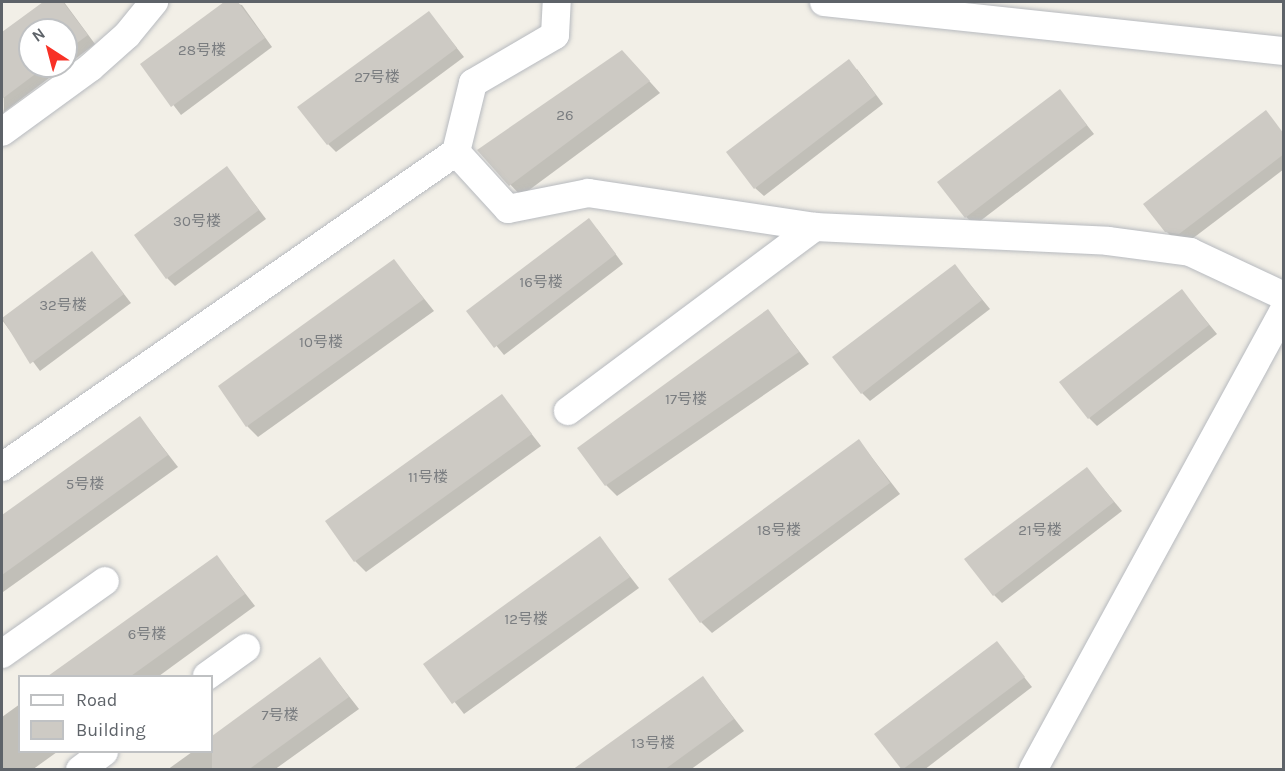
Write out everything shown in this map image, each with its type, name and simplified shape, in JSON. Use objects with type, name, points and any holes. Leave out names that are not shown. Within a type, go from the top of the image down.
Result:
[{"type":"street","points":[[2,132],[91,67],[127,35],[154,2]]},
{"type":"street","points":[[2,467],[456,152],[473,83],[555,35],[557,2]]},
{"type":"street","points":[[824,2],[1284,51]]},
{"type":"street","points":[[456,152],[508,209],[588,194],[815,227],[1108,242],[1190,252],[1284,296]]},
{"type":"street","points":[[568,411],[815,227]]},
{"type":"street","points":[[1033,770],[1284,310]]},
{"type":"street","points":[[2,654],[105,581]]},
{"type":"street","points":[[208,675],[246,648]]},
{"type":"street","points":[[80,770],[103,753]]},
{"type":"building","points":[[43,2],[63,2],[75,18],[21,18]]},
{"type":"building","points":[[224,2],[238,2],[265,38],[171,107],[140,64]]},
{"type":"building","points":[[429,11],[457,48],[327,145],[297,107]]},
{"type":"building","points":[[18,20],[18,78],[30,78],[2,99],[2,32]]},
{"type":"building","points":[[78,22],[88,35],[78,42]]},
{"type":"building","points":[[622,50],[650,81],[509,186],[477,150]]},
{"type":"building","points":[[849,59],[876,95],[754,189],[726,152]]},
{"type":"building","points":[[1060,89],[1087,125],[965,218],[937,182]]},
{"type":"building","points":[[1266,110],[1284,134],[1284,154],[1179,234],[1165,232],[1143,204]]},
{"type":"building","points":[[227,166],[259,210],[166,279],[134,235]]},
{"type":"building","points":[[589,218],[616,254],[494,348],[466,311]]},
{"type":"building","points":[[92,251],[124,294],[30,364],[2,318]]},
{"type":"building","points":[[394,259],[424,299],[246,427],[218,386]]},
{"type":"building","points":[[955,264],[982,300],[861,394],[832,357]]},
{"type":"building","points":[[1182,289],[1209,325],[1088,419],[1059,382]]},
{"type":"building","points":[[768,309],[799,352],[605,486],[577,448]]},
{"type":"building","points":[[502,394],[532,434],[354,562],[325,521]]},
{"type":"building","points":[[140,416],[168,455],[2,575],[2,515]]},
{"type":"building","points":[[859,439],[890,483],[700,623],[668,579]]},
{"type":"building","points":[[1087,467],[1114,502],[993,596],[964,559]]},
{"type":"building","points":[[600,536],[630,577],[452,704],[423,664]]},
{"type":"building","points":[[217,555],[245,594],[132,675],[49,675]]},
{"type":"building","points":[[997,641],[1025,677],[902,770],[874,734]]},
{"type":"building","points":[[320,657],[349,697],[248,770],[212,770],[213,735]]},
{"type":"building","points":[[703,676],[734,719],[664,770],[572,770]]}]
